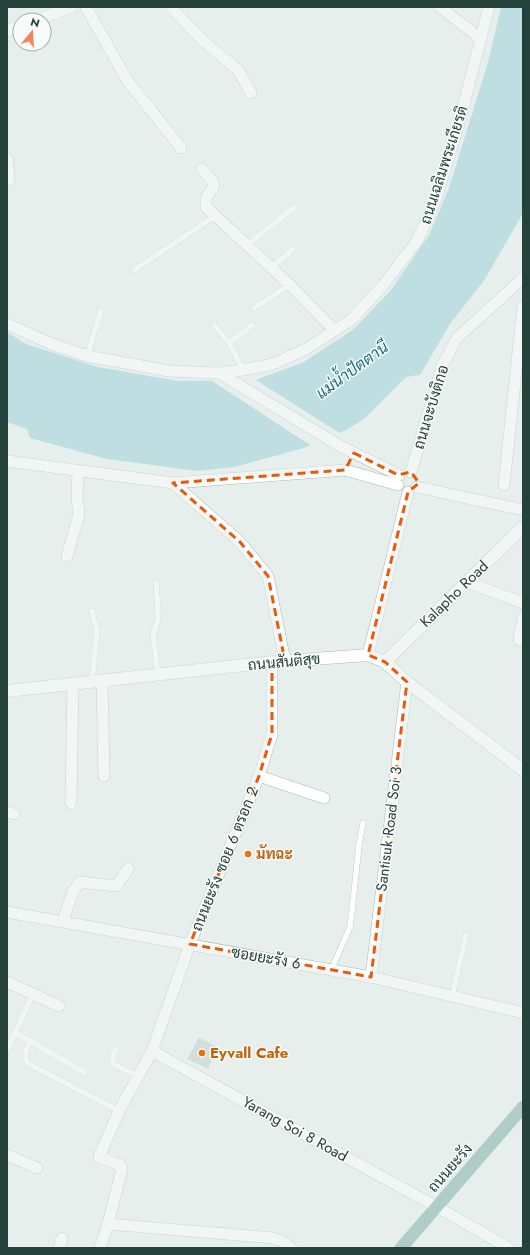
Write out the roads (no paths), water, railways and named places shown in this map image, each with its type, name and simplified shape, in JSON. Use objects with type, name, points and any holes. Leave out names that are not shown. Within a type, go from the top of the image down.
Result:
[{"type":"main road","name":"ถนนยะรัง","points":[[401,1248],[523,1107]]},
{"type":"street","points":[[52,14],[72,7]]},
{"type":"street","points":[[86,7],[127,80],[181,148]]},
{"type":"street","points":[[171,7],[200,39],[238,70],[251,93]]},
{"type":"street","points":[[440,7],[482,39]]},
{"type":"street","name":"ถนนเฉลิมพระเกียรติ","points":[[7,324],[52,344],[87,356],[170,371],[223,375],[273,364],[306,349],[351,320],[384,284],[417,241],[436,199],[458,128],[489,7]]},
{"type":"street","points":[[7,159],[9,180]]},
{"type":"street","points":[[202,169],[213,184],[212,190],[206,198],[206,207],[290,285],[334,330]]},
{"type":"street","name":"ถนนจะบังติกอ","points":[[411,472],[442,366],[457,338],[523,278]]},
{"type":"street","points":[[504,485],[523,306]]},
{"type":"street","points":[[223,375],[398,480],[402,490],[413,490],[523,510]]},
{"type":"street","points":[[345,470],[354,453]]},
{"type":"street","points":[[7,461],[173,483],[345,470],[398,480]]},
{"type":"street","points":[[67,556],[79,511],[77,500],[78,471]]},
{"type":"street","points":[[368,656],[413,490],[418,480],[415,473],[405,472],[398,480]]},
{"type":"street","points":[[173,483],[240,542],[268,576],[285,661]]},
{"type":"street","name":"Kalapho Road","points":[[385,662],[523,527]]},
{"type":"street","points":[[467,582],[523,603]]},
{"type":"street","points":[[523,618],[519,640],[523,641]]},
{"type":"street","name":"ถนนสันติสุข","points":[[7,691],[272,662],[368,656],[385,662],[407,682],[523,770]]},
{"type":"street","name":"ถนนยะรัง ซอย 6 ตรอก 2","points":[[108,1224],[122,1168],[120,1165],[99,1157],[119,1111],[152,1051],[190,944],[259,776],[272,734],[272,662]]},
{"type":"street","points":[[97,681],[104,776]]},
{"type":"street","name":"Santisuk Road Soi 3","points":[[371,977],[407,682]]},
{"type":"street","points":[[71,803],[72,684]]},
{"type":"street","points":[[259,776],[324,798]]},
{"type":"street","points":[[63,922],[73,891],[80,882],[116,886],[128,869]]},
{"type":"street","name":"ซอยยะรัง 6","points":[[7,912],[371,977],[523,1013]]},
{"type":"street","points":[[7,982],[59,1006]]},
{"type":"street","name":"Yarang Soi 8 Road","points":[[152,1051],[509,1248]]},
{"type":"street","points":[[7,1155],[36,1168]]},
{"type":"street","points":[[100,1248],[108,1224],[273,1238],[282,1241],[291,1248]]},
{"type":"lane","points":[[247,245],[295,207]]},
{"type":"lane","points":[[134,270],[215,216]]},
{"type":"lane","points":[[271,268],[292,249]]},
{"type":"lane","points":[[254,308],[290,285]]},
{"type":"lane","points":[[87,356],[101,311]]},
{"type":"lane","points":[[214,325],[229,343],[243,370]]},
{"type":"lane","points":[[229,343],[252,325]]},
{"type":"lane","points":[[156,583],[158,610],[153,637],[158,674]]},
{"type":"lane","points":[[92,611],[96,622],[97,635],[97,681]]},
{"type":"lane","points":[[331,970],[350,927],[359,845],[363,823]]},
{"type":"lane","points":[[452,996],[466,934]]},
{"type":"lane","points":[[7,1050],[16,1033],[32,994]]},
{"type":"lane","points":[[16,1033],[84,1072]]},
{"type":"lane","points":[[30,1041],[25,1055],[25,1059],[29,1064],[119,1111]]},
{"type":"lane","points":[[116,1049],[113,1055],[113,1063],[138,1076]]},
{"type":"water","name":"แม่น้ำปัตตานี","points":[[501,7],[523,7],[523,213],[485,279],[450,324],[420,375],[406,377],[364,419],[346,430],[304,448],[234,467],[198,471],[107,459],[30,438],[27,429],[7,422],[7,332],[26,344],[98,367],[178,381],[256,380],[304,362],[354,329],[391,290],[429,235],[449,188],[489,59]]},
{"type":"place","name":"มัทฉะ","points":[[248,854]]},
{"type":"place","name":"Eyvall Cafe","points":[[202,1053]]}]
